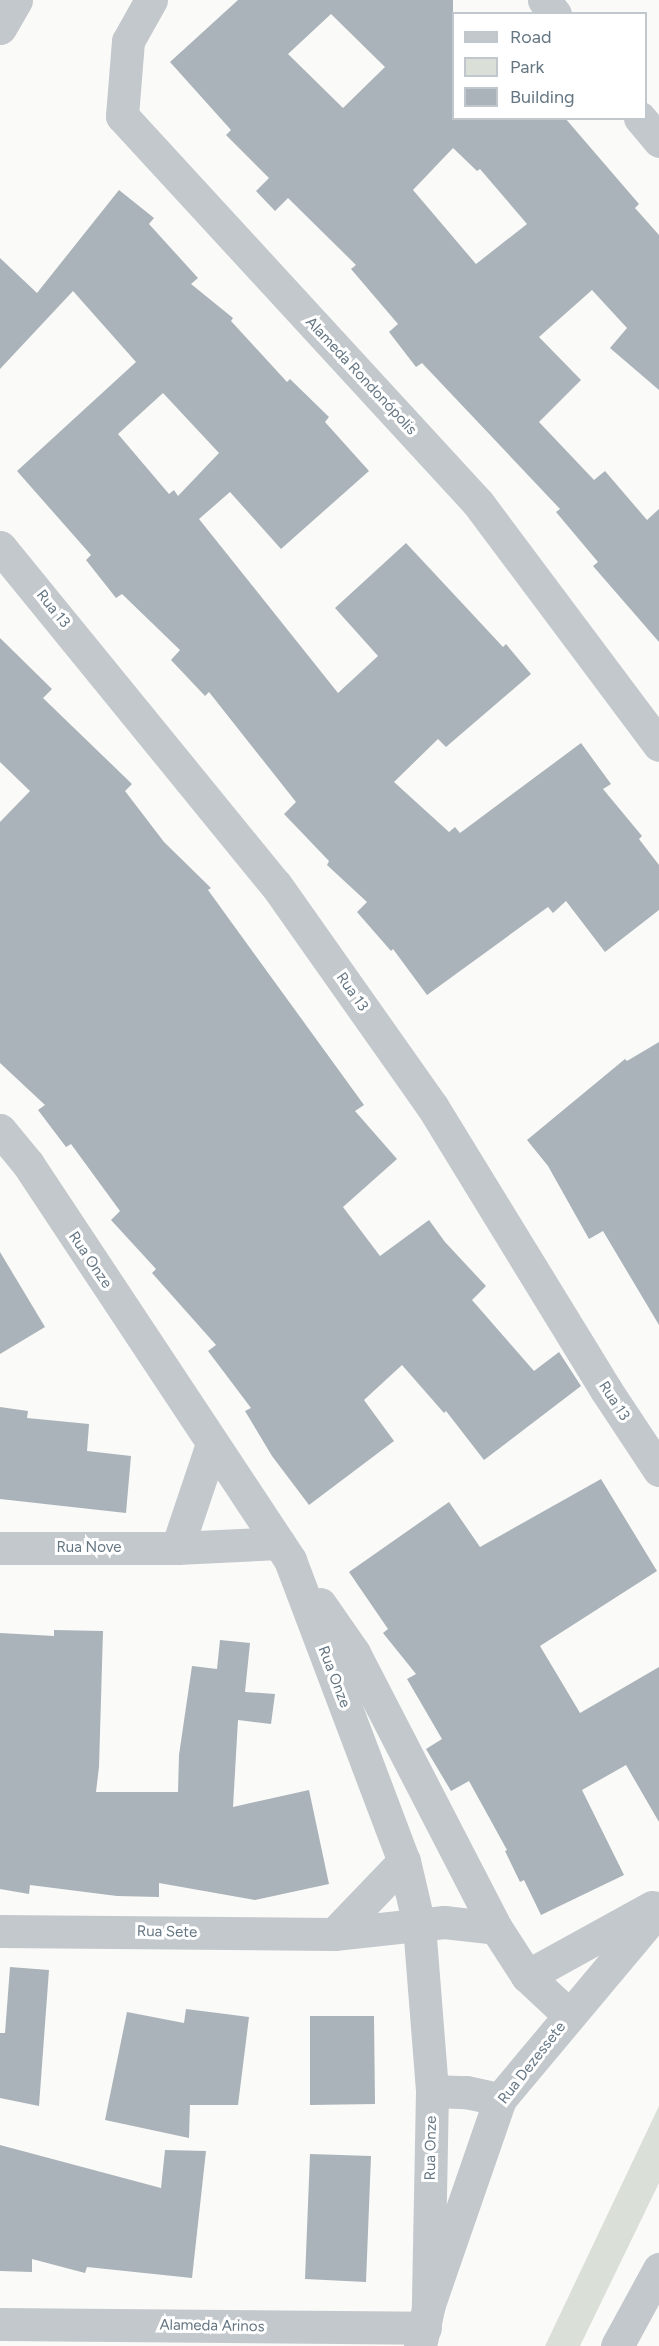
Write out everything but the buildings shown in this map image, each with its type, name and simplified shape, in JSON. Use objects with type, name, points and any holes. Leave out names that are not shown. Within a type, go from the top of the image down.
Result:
[{"type":"street","points":[[0,28],[16,0]]},
{"type":"street","name":"Alameda Rondonópolis","points":[[151,0],[128,41],[122,116],[478,503],[659,745]]},
{"type":"street","points":[[544,0],[553,12]]},
{"type":"street","points":[[642,120],[659,141]]},
{"type":"street","name":"Rua 13","points":[[0,547],[276,885],[432,1106],[606,1390],[659,1470]]},
{"type":"street","name":"Rua Onze","points":[[0,1130],[14,1164],[212,1444],[285,1552],[404,1861],[419,1925],[432,2091],[424,2327]]},
{"type":"street","points":[[177,1548],[212,1444]]},
{"type":"street","name":"Rua Nove","points":[[0,1548],[177,1548],[285,1552]]},
{"type":"street","points":[[285,1552],[354,1653],[496,1928],[527,1976],[569,2015]]},
{"type":"street","points":[[334,1934],[404,1861]]},
{"type":"street","points":[[527,1976],[659,1903]]},
{"type":"street","name":"Rua Dezessete","points":[[424,2327],[500,2099],[659,1909]]},
{"type":"street","name":"Rua Sete","points":[[0,1931],[334,1934],[462,1922],[496,1928]]},
{"type":"street","points":[[432,2091],[466,2092],[500,2099]]},
{"type":"street","points":[[617,2346],[659,2269]]},
{"type":"street","name":"Alameda Arinos","points":[[0,2324],[424,2327]]},
{"type":"green space","points":[[659,2106],[659,2183],[580,2346],[545,2346]]}]
